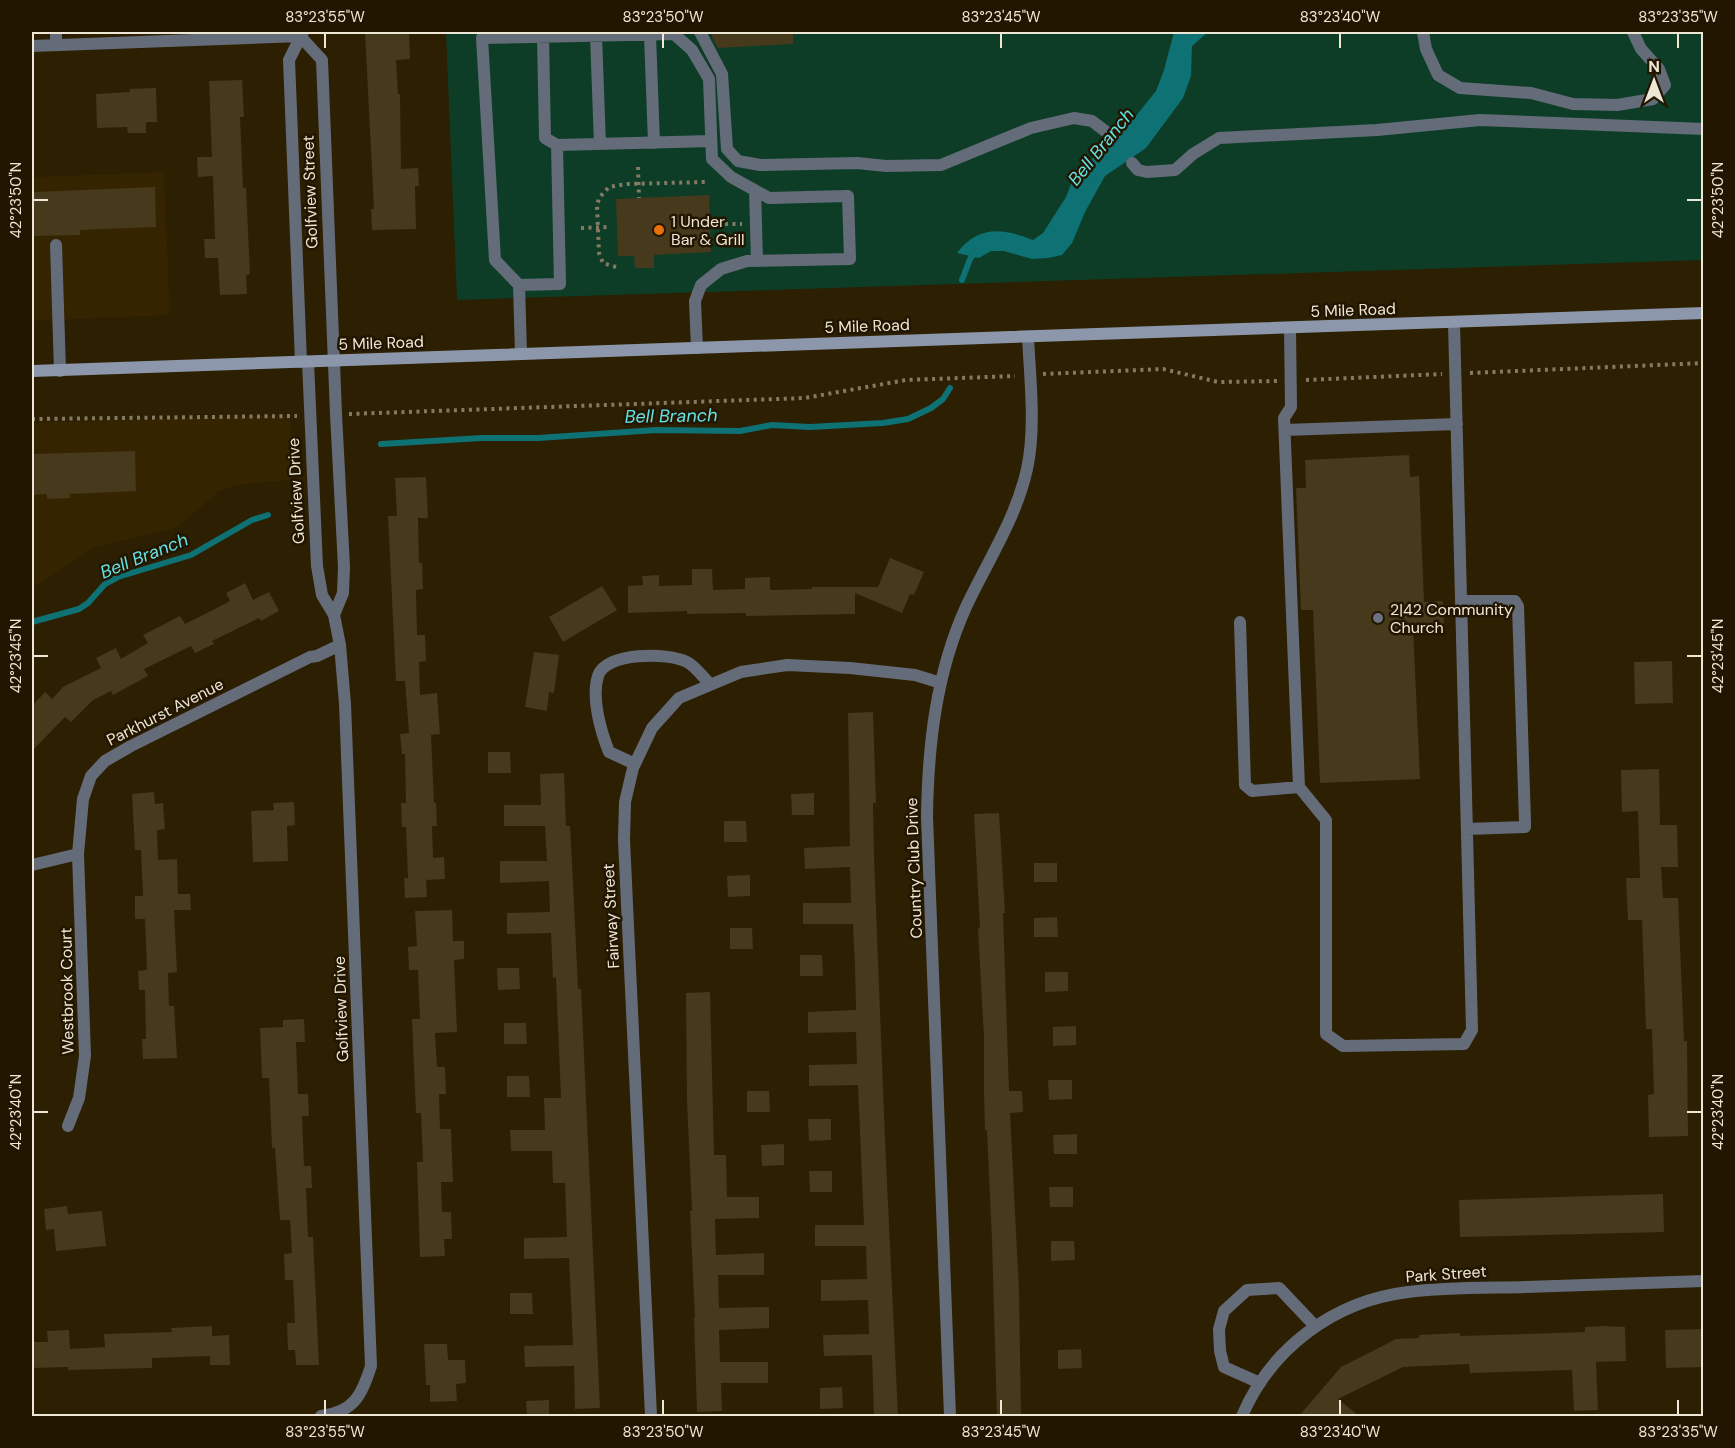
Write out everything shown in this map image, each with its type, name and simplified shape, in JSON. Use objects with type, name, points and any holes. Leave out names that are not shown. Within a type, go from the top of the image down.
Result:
[{"type":"main road","name":"5 Mile Road","points":[[32,372],[1704,313]]},
{"type":"street","points":[[56,32],[56,45]]},
{"type":"street","points":[[700,32],[722,74],[727,149],[738,161],[760,165],[857,163],[886,166],[941,165],[1031,128],[1074,118],[1092,121],[1109,134]]},
{"type":"street","points":[[1423,32],[1426,49],[1438,75],[1460,88],[1531,93],[1573,104],[1617,105],[1653,99],[1665,86],[1659,69],[1641,49],[1633,32]]},
{"type":"street","points":[[32,46],[301,34]]},
{"type":"street","name":"Golfview Street","points":[[301,34],[322,60],[333,361]]},
{"type":"street","name":"Golfview Drive","points":[[301,34],[289,60],[304,362],[317,566],[322,595],[334,615],[340,645],[345,704],[371,1366],[363,1390],[351,1406],[336,1414],[321,1416]]},
{"type":"street","points":[[650,34],[654,143]]},
{"type":"street","points":[[521,354],[519,285],[495,260],[482,38],[674,34],[692,50],[709,79],[711,159],[731,177],[769,198],[848,196],[850,259],[747,261],[721,269],[701,285],[695,301],[697,348]]},
{"type":"street","points":[[596,36],[600,144]]},
{"type":"street","points":[[543,37],[545,138],[557,145],[711,141]]},
{"type":"street","points":[[1132,163],[1138,170],[1147,172],[1175,170],[1193,154],[1219,138],[1377,130],[1480,120],[1704,129]]},
{"type":"street","points":[[519,285],[560,284],[557,145]]},
{"type":"street","points":[[755,190],[757,261]]},
{"type":"street","points":[[56,245],[60,370]]},
{"type":"street","points":[[1290,328],[1291,407],[1284,418],[1299,787],[1326,820],[1326,1034],[1343,1046],[1464,1044],[1472,1030],[1454,323]]},
{"type":"street","name":"Country Club Drive","points":[[950,1416],[927,817],[931,742],[941,683],[965,609],[1012,515],[1022,488],[1031,439],[1028,337]]},
{"type":"street","name":"Golfview Drive","points":[[333,361],[344,567],[343,593],[334,615]]},
{"type":"street","points":[[1285,430],[1456,424]]},
{"type":"street","points":[[1461,601],[1515,601],[1518,606],[1526,822],[1525,827],[1467,830]]},
{"type":"street","points":[[1240,622],[1245,785],[1252,791],[1299,787]]},
{"type":"street","name":"Parkhurst Avenue","points":[[78,854],[80,815],[85,788],[91,776],[105,761],[310,657],[340,645]]},
{"type":"street","points":[[635,764],[609,752],[600,730],[598,674],[604,668],[620,660],[639,655],[664,655],[688,662],[710,684]]},
{"type":"street","name":"Fairway Street","points":[[651,1416],[624,840],[625,802],[635,764],[652,728],[679,698],[741,672],[787,665],[850,668],[915,675],[941,683]]},
{"type":"street","points":[[32,865],[78,854]]},
{"type":"street","name":"Westbrook Court","points":[[68,1126],[79,1098],[85,1056],[78,854]]},
{"type":"street","name":"Park Street","points":[[1242,1416],[1260,1383],[1282,1355],[1315,1326],[1353,1306],[1380,1297],[1408,1292],[1704,1281]]},
{"type":"street","points":[[1260,1383],[1224,1367],[1220,1351],[1219,1329],[1224,1311],[1247,1290],[1279,1288],[1315,1326]]},
{"type":"path","points":[[638,167],[639,198]]},
{"type":"path","points":[[616,267],[603,263],[599,253],[599,198],[609,187],[638,183],[706,182]]},
{"type":"path","points":[[710,224],[756,224]]},
{"type":"path","points":[[581,228],[607,227]]},
{"type":"path","points":[[1049,374],[1163,369],[1218,382],[1704,363]]},
{"type":"path","points":[[345,414],[804,398],[906,380],[1009,376]]},
{"type":"path","points":[[32,419],[299,416]]},
{"type":"shaded area","points":[[164,172],[170,315],[32,321],[32,177]]},
{"type":"shaded area","points":[[290,415],[293,480],[242,484],[219,491],[177,528],[95,547],[37,585],[32,585],[32,423]]},
{"type":"green space","points":[[446,32],[1703,32],[1703,260],[457,300]]},
{"type":"water","points":[[1174,32],[1208,32],[1192,46],[1191,76],[1183,98],[1146,148],[1105,176],[1085,212],[1072,243],[1062,255],[1032,259],[1004,251],[991,251],[979,258],[957,253],[965,244],[982,233],[1001,231],[1033,240],[1043,233],[1066,197],[1075,174],[1127,127],[1156,91]]},
{"type":"building","points":[[365,32],[409,32],[410,59],[396,60],[398,94],[400,94],[401,169],[418,168],[419,186],[415,186],[416,229],[372,230],[371,209],[374,209]]},
{"type":"building","points":[[712,32],[793,32],[793,44],[718,48]]},
{"type":"building","points":[[242,80],[244,117],[240,117],[250,274],[246,275],[247,294],[220,295],[218,258],[205,258],[204,239],[215,239],[213,176],[198,177],[197,157],[212,157],[209,81]]},
{"type":"building","points":[[156,88],[157,122],[146,122],[146,133],[128,133],[127,127],[97,128],[96,94]]},
{"type":"building","points":[[155,187],[156,227],[80,230],[80,235],[32,236],[32,192]]},
{"type":"building","name":"1 Under Bar & Grill","points":[[709,195],[711,252],[654,255],[654,268],[635,268],[634,256],[618,256],[616,199]]},
{"type":"building","points":[[135,451],[136,491],[70,494],[70,498],[47,499],[47,494],[32,495],[32,454]]},
{"type":"building","name":"2|42 Community Church","points":[[1409,455],[1410,477],[1419,476],[1424,602],[1443,601],[1444,625],[1413,627],[1420,779],[1320,783],[1313,610],[1301,610],[1296,488],[1306,488],[1305,460]]},
{"type":"building","points":[[426,477],[428,518],[418,518],[419,563],[422,563],[423,589],[416,590],[417,635],[425,635],[426,661],[419,662],[420,695],[437,693],[440,734],[431,735],[437,826],[432,826],[433,858],[444,857],[445,879],[426,880],[427,897],[405,898],[404,878],[408,878],[406,827],[402,827],[401,803],[406,803],[405,754],[402,754],[400,734],[409,733],[405,681],[396,681],[388,516],[397,516],[395,478]]},
{"type":"building","points":[[890,558],[924,572],[914,595],[910,594],[902,613],[855,593],[855,614],[746,616],[746,613],[687,614],[687,611],[628,613],[628,586],[643,585],[642,576],[659,575],[659,586],[692,585],[692,569],[712,569],[713,590],[745,589],[745,578],[770,577],[770,590],[812,589],[812,587],[878,587]]},
{"type":"building","points":[[245,583],[253,600],[269,592],[279,611],[212,641],[214,644],[195,653],[191,646],[144,669],[148,676],[113,695],[111,691],[93,700],[71,722],[65,717],[32,751],[32,706],[45,692],[52,699],[63,687],[101,668],[96,658],[116,648],[121,659],[148,643],[143,635],[180,616],[185,624],[213,610],[230,601],[226,593]]},
{"type":"building","points":[[602,586],[617,610],[563,642],[549,617]]},
{"type":"building","points":[[534,652],[559,655],[554,693],[549,692],[547,711],[525,707]]},
{"type":"building","points":[[1672,661],[1673,703],[1635,704],[1634,662]]},
{"type":"building","points":[[873,712],[876,803],[873,803],[874,857],[898,1416],[874,1416],[872,1355],[824,1356],[823,1335],[869,1334],[868,1300],[821,1301],[821,1280],[867,1279],[866,1246],[815,1246],[815,1225],[864,1225],[858,1085],[809,1086],[809,1065],[857,1064],[856,1032],[808,1033],[808,1012],[856,1010],[853,924],[803,924],[803,903],[851,903],[850,867],[805,869],[804,848],[850,846],[848,713]]},
{"type":"building","points":[[488,752],[510,752],[511,773],[488,773]]},
{"type":"building","points":[[1659,769],[1660,825],[1677,825],[1678,867],[1661,867],[1663,898],[1678,898],[1684,1041],[1687,1041],[1688,1136],[1649,1137],[1648,1095],[1654,1094],[1652,1029],[1646,1029],[1642,920],[1628,920],[1626,878],[1640,878],[1638,811],[1622,812],[1621,770]]},
{"type":"building","points":[[564,773],[566,826],[570,826],[578,989],[581,989],[600,1408],[575,1409],[574,1366],[525,1367],[524,1346],[573,1345],[569,1258],[524,1259],[524,1238],[567,1237],[565,1183],[553,1183],[552,1151],[511,1151],[510,1130],[545,1130],[544,1098],[561,1098],[556,977],[553,978],[551,933],[507,934],[507,913],[550,912],[549,881],[500,883],[500,861],[547,861],[545,826],[504,826],[504,805],[541,805],[540,774]]},
{"type":"building","points":[[154,792],[155,804],[163,803],[165,829],[157,830],[158,860],[177,859],[178,894],[190,894],[191,910],[174,910],[177,972],[168,973],[169,1006],[174,1006],[177,1058],[143,1059],[142,1039],[146,1039],[145,990],[139,990],[138,971],[147,970],[145,919],[135,919],[135,896],[143,896],[141,850],[135,850],[132,794]]},
{"type":"building","points":[[814,793],[814,815],[792,815],[791,794]]},
{"type":"building","points":[[294,802],[295,825],[287,826],[288,861],[253,862],[251,811],[274,810],[273,803]]},
{"type":"building","points":[[999,813],[1005,913],[1003,913],[1009,1091],[1022,1091],[1023,1112],[1010,1113],[1019,1291],[1021,1416],[997,1416],[992,1241],[987,1130],[985,1130],[984,1038],[974,814]]},
{"type":"building","points":[[724,821],[746,821],[747,842],[724,842]]},
{"type":"building","points":[[1034,863],[1057,863],[1057,882],[1034,882]]},
{"type":"building","points":[[750,875],[750,896],[728,897],[727,876]]},
{"type":"building","points":[[452,910],[453,941],[464,941],[464,959],[454,960],[457,1032],[435,1033],[437,1067],[445,1067],[446,1094],[439,1094],[440,1129],[451,1129],[453,1182],[441,1182],[442,1212],[451,1212],[452,1239],[444,1239],[445,1256],[420,1257],[417,1162],[423,1162],[421,1113],[416,1113],[412,1019],[420,1019],[418,970],[409,970],[408,947],[417,946],[415,911]]},
{"type":"building","points":[[1057,917],[1058,937],[1034,937],[1034,918]]},
{"type":"building","points":[[730,928],[752,928],[753,949],[730,949]]},
{"type":"building","points":[[800,955],[822,955],[823,976],[800,976]]},
{"type":"building","points":[[497,968],[519,968],[520,989],[498,990]]},
{"type":"building","points":[[1045,972],[1068,972],[1068,991],[1045,992]]},
{"type":"building","points":[[710,992],[714,1155],[726,1155],[727,1197],[759,1197],[759,1218],[715,1219],[716,1255],[764,1253],[764,1275],[718,1275],[719,1308],[769,1307],[769,1328],[719,1330],[720,1362],[768,1362],[768,1383],[721,1383],[722,1411],[697,1412],[687,1101],[686,993]]},
{"type":"building","points":[[304,1019],[305,1042],[296,1042],[298,1094],[308,1094],[309,1116],[302,1116],[304,1166],[311,1166],[312,1188],[306,1188],[308,1237],[313,1237],[319,1365],[296,1365],[295,1350],[288,1350],[287,1323],[295,1323],[293,1280],[285,1280],[284,1254],[292,1253],[290,1220],[280,1220],[275,1148],[272,1148],[269,1078],[262,1078],[260,1028],[283,1027],[283,1020]]},
{"type":"building","points":[[504,1023],[526,1023],[527,1044],[504,1044]]},
{"type":"building","points":[[1076,1026],[1076,1045],[1053,1046],[1053,1027]]},
{"type":"building","points":[[507,1076],[529,1076],[530,1097],[507,1097]]},
{"type":"building","points":[[1048,1080],[1072,1080],[1072,1099],[1049,1100]]},
{"type":"building","points":[[747,1091],[769,1091],[770,1112],[747,1112]]},
{"type":"building","points":[[808,1119],[831,1119],[831,1140],[809,1141]]},
{"type":"building","points":[[1077,1134],[1077,1154],[1054,1154],[1053,1135]]},
{"type":"building","points":[[784,1144],[784,1165],[762,1166],[761,1145]]},
{"type":"building","points":[[809,1171],[832,1171],[832,1192],[810,1192]]},
{"type":"building","points":[[1049,1187],[1073,1187],[1073,1207],[1050,1207]]},
{"type":"building","points":[[1663,1194],[1664,1232],[1460,1237],[1459,1200]]},
{"type":"building","points":[[67,1206],[68,1214],[102,1211],[106,1246],[56,1251],[54,1229],[46,1230],[44,1209]]},
{"type":"building","points":[[1051,1241],[1074,1241],[1075,1260],[1051,1261]]},
{"type":"building","points":[[510,1293],[532,1293],[533,1314],[510,1314]]},
{"type":"building","points":[[212,1326],[212,1336],[229,1335],[230,1365],[210,1365],[210,1356],[152,1358],[152,1368],[68,1370],[68,1367],[32,1368],[32,1342],[48,1342],[47,1331],[69,1330],[70,1349],[105,1347],[104,1334],[172,1332],[171,1328]]},
{"type":"building","points":[[1585,1327],[1625,1327],[1626,1361],[1596,1362],[1598,1410],[1574,1411],[1572,1370],[1470,1373],[1469,1364],[1403,1367],[1338,1399],[1359,1416],[1299,1416],[1341,1367],[1396,1339],[1419,1338],[1419,1335],[1460,1333],[1460,1336],[1585,1332]]},
{"type":"building","points":[[1704,1329],[1704,1367],[1666,1368],[1665,1330]]},
{"type":"building","points":[[424,1344],[447,1344],[448,1360],[465,1360],[466,1383],[456,1384],[457,1401],[430,1402],[430,1385],[426,1385]]},
{"type":"building","points":[[1081,1349],[1082,1368],[1058,1369],[1058,1350]]},
{"type":"building","points":[[842,1387],[843,1408],[820,1409],[820,1388]]},
{"type":"building","points":[[549,1400],[549,1416],[527,1416],[526,1401]]},
{"type":"waterway","name":"Bell Branch","points":[[962,280],[970,259],[976,251]]},
{"type":"waterway","name":"Bell Branch","points":[[381,444],[482,438],[538,438],[656,430],[740,431],[772,425],[810,427],[883,423],[908,419],[931,408],[943,399],[950,388]]},
{"type":"waterway","name":"Bell Branch","points":[[32,622],[79,609],[88,603],[105,584],[118,577],[191,555],[252,520],[268,515]]},
{"type":"place","name":"1 Under Bar & Grill","points":[[659,230]]},
{"type":"place","name":"2|42 Community Church","points":[[1378,618]]}]
